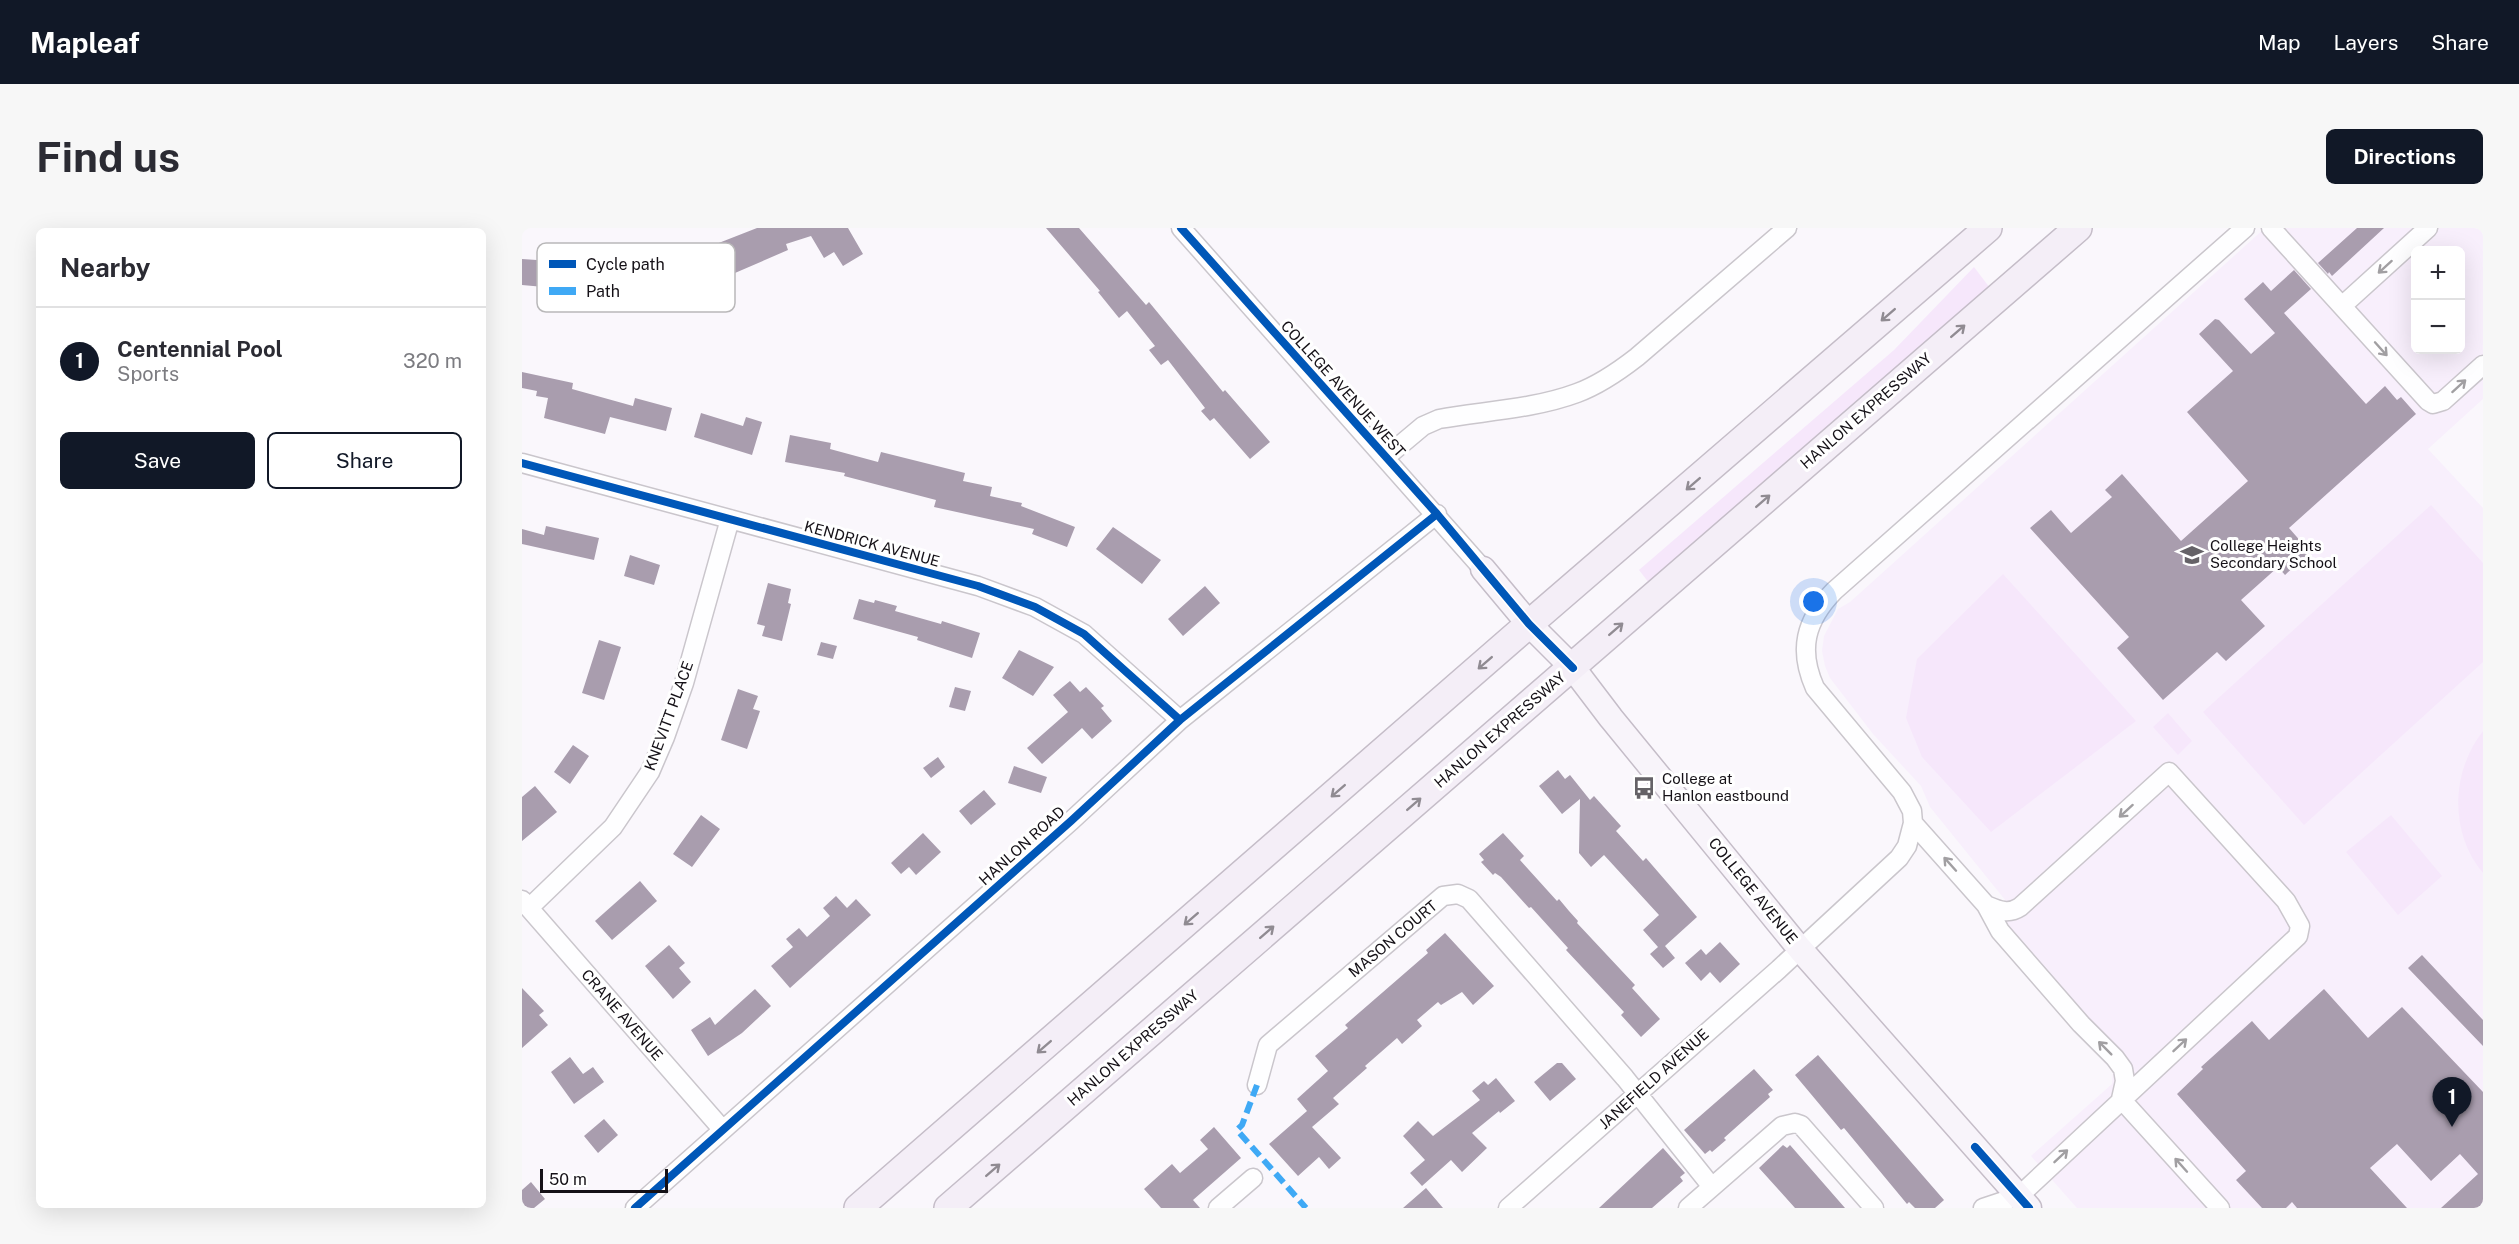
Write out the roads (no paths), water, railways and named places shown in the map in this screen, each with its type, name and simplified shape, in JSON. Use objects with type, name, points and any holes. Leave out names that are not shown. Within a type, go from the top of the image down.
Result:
[{"type":"highway","points":[[858,1208],[1988,228]]},
{"type":"highway","name":"HANLON EXPRESSWAY","points":[[948,1208],[2078,228]]},
{"type":"main road","name":"COLLEGE AVENUE","points":[[1483,569],[1529,624],[1573,668],[1611,718],[1800,949],[2024,1202]]},
{"type":"street","name":"COLLEGE AVENUE WEST","points":[[1181,228],[1437,514],[1483,569]]},
{"type":"street","points":[[1386,457],[1423,426],[1439,419],[1554,400],[1579,393],[1611,376],[1637,357],[1787,228]]},
{"type":"street","points":[[2121,1099],[2125,1081],[2123,1069],[2115,1058],[2081,1024],[2000,931],[1986,904],[1913,823],[1911,811],[1902,792],[1815,688],[1808,674],[1806,639],[1810,623],[1821,605],[1834,591],[2245,228]]},
{"type":"street","points":[[2271,228],[2428,401],[2433,404],[2443,401],[2483,365]]},
{"type":"street","points":[[2342,306],[2428,228]]},
{"type":"street","name":"KENDRICK AVENUE","points":[[522,463],[978,586],[1035,607],[1084,634],[1180,720]]},
{"type":"street","name":"HANLON ROAD","points":[[634,1208],[1063,827],[1180,720],[1437,514]]},
{"type":"street","name":"KNEVITT PLACE","points":[[525,904],[613,827],[650,772],[684,683],[730,519]]},
{"type":"street","points":[[1983,1208],[2024,1202],[2121,1099],[2298,936],[2300,926],[2286,901],[2169,772],[2020,907],[2012,912],[1986,904]]},
{"type":"street","name":"JANEFIELD AVENUE","points":[[1508,1208],[1899,858],[1907,846],[1913,823]]},
{"type":"street","name":"MASON COURT","points":[[1257,1085],[1268,1045],[1443,896],[1458,894],[1469,899],[1638,1093],[1712,1187]]},
{"type":"street","name":"CRANE AVENUE","points":[[525,904],[722,1130]]},
{"type":"street","points":[[2121,1099],[2220,1208]]},
{"type":"street","points":[[1688,1208],[1782,1126],[1795,1123],[1801,1125],[1874,1208]]},
{"type":"street","points":[[1218,1208],[1253,1178]]},
{"type":"place","name":"College Heights Secondary School","points":[[2192,555]]},
{"type":"place","name":"College at Hanlon eastbound","points":[[1644,788]]},
{"type":"place","name":"Centennial Pool","points":[[2452,1127]]}]
